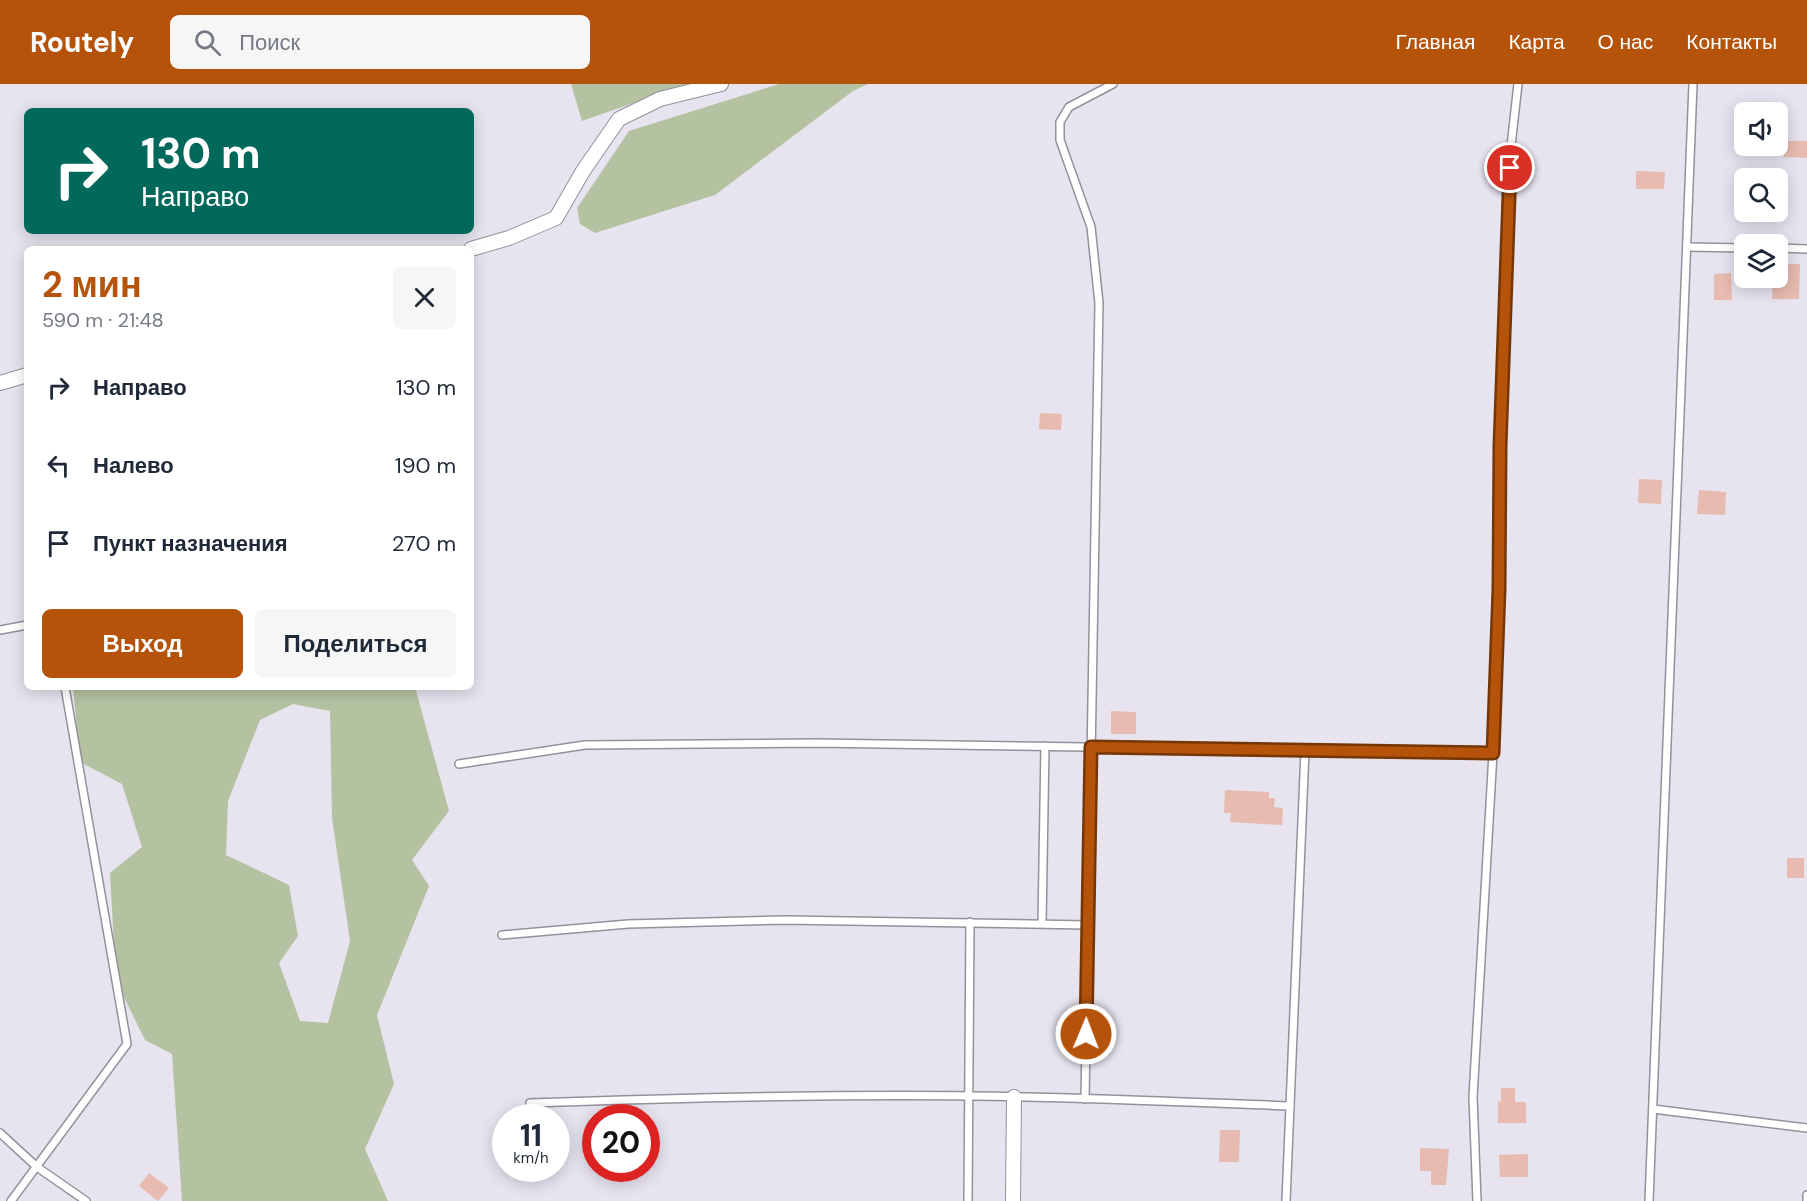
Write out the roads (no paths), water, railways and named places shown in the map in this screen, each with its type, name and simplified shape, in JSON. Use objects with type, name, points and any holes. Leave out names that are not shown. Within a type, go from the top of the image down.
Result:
[{"type":"street","points":[[474,248],[509,238],[556,218],[583,171],[619,119],[660,99],[722,84]]},
{"type":"street","points":[[0,383],[24,376]]},
{"type":"street","points":[[1013,1201],[1014,1097]]},
{"type":"lane","points":[[1085,1099],[1099,303],[1091,227],[1060,140],[1060,122],[1069,108],[1113,84]]},
{"type":"lane","points":[[1477,1201],[1473,1097],[1493,753],[1499,589],[1500,435],[1511,146],[1518,84]]},
{"type":"lane","points":[[1649,1201],[1693,84]]},
{"type":"lane","points":[[1687,247],[1734,248]]},
{"type":"lane","points":[[1788,249],[1807,249]]},
{"type":"lane","points":[[0,630],[24,626]]},
{"type":"lane","points":[[11,1201],[127,1044],[66,690]]},
{"type":"lane","points":[[459,764],[585,746],[815,743],[1493,753]]},
{"type":"lane","points":[[1042,923],[1045,746]]},
{"type":"lane","points":[[1286,1201],[1305,750]]},
{"type":"lane","points":[[502,935],[628,924],[785,920],[1088,925]]},
{"type":"lane","points":[[968,1201],[970,922]]},
{"type":"lane","points":[[530,1103],[658,1098],[968,1096],[1290,1106]]},
{"type":"lane","points":[[1653,1109],[1807,1128]]},
{"type":"lane","points":[[0,1133],[37,1167],[86,1201]]},
{"type":"lane","points":[[1807,1195],[1807,1201]]}]
